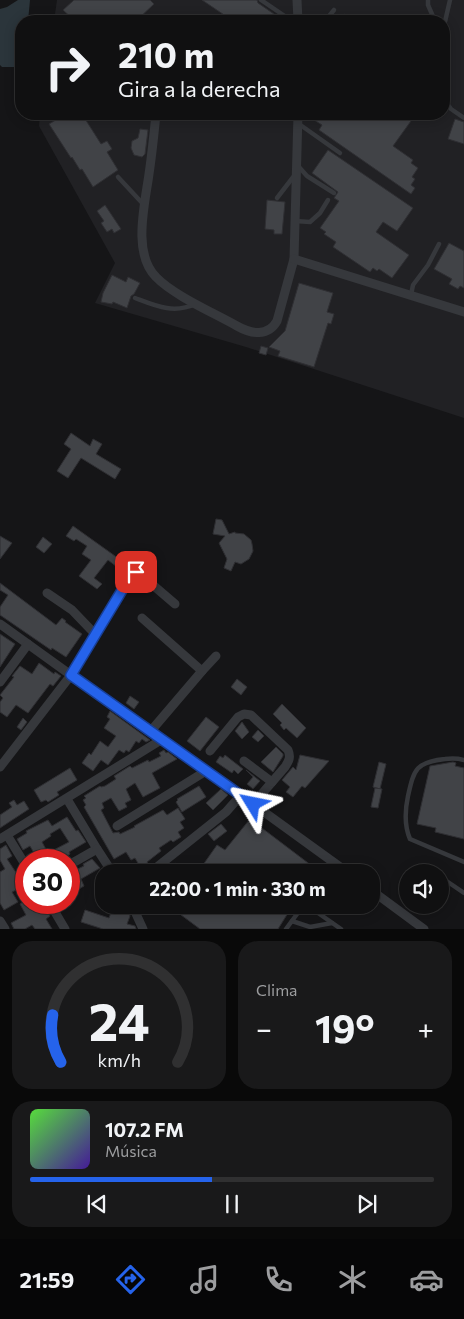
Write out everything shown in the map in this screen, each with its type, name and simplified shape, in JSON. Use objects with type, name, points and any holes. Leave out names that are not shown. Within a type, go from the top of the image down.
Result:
[{"type":"street","points":[[297,0],[298,15]]},
{"type":"street","points":[[155,120],[144,205],[143,252],[147,265],[154,276],[166,286],[243,330],[260,333],[274,327],[277,321],[294,259],[298,120]]},
{"type":"street","points":[[294,259],[464,312]]},
{"type":"street","points":[[0,768],[71,675],[133,572],[140,574],[175,604]]},
{"type":"street","points":[[47,593],[72,610],[95,634]]},
{"type":"street","points":[[142,618],[202,671]]},
{"type":"street","points":[[0,624],[336,864]]},
{"type":"street","points":[[0,682],[28,644]]},
{"type":"street","points":[[150,732],[216,656]]},
{"type":"street","points":[[210,752],[238,716],[244,714],[251,715],[288,750],[290,755],[285,767],[253,804]]},
{"type":"street","points":[[15,852],[4,837],[161,740]]},
{"type":"street","points":[[244,761],[272,782]]},
{"type":"street","points":[[117,826],[206,771]]},
{"type":"street","points":[[161,864],[226,812],[241,795]]},
{"type":"street","points":[[67,799],[107,864]]},
{"type":"street","points":[[80,859],[97,849]]},
{"type":"street","points":[[380,897],[424,929]]},
{"type":"street","points":[[56,914],[65,929]]},
{"type":"street","points":[[136,914],[143,929]]},
{"type":"street","points":[[0,922],[5,929]]},
{"type":"lane","points":[[261,0],[283,15]]},
{"type":"lane","points":[[428,0],[432,15]]},
{"type":"lane","points":[[447,15],[450,0]]},
{"type":"lane","points":[[330,15],[334,10]]},
{"type":"lane","points":[[450,107],[464,118]]},
{"type":"lane","points":[[298,124],[340,153]]},
{"type":"lane","points":[[277,198],[293,179],[297,167],[307,176],[334,193]]},
{"type":"lane","points":[[118,177],[144,205]]},
{"type":"lane","points":[[295,221],[310,222],[320,213],[328,200]]},
{"type":"lane","points":[[411,295],[413,285],[428,265],[439,244]]},
{"type":"lane","points":[[135,298],[171,310],[197,304]]},
{"type":"lane","points":[[464,760],[456,758],[425,762],[413,776],[406,806],[406,826],[410,838],[464,862]]},
{"type":"lane","points":[[449,883],[464,893]]},
{"type":"lane","points":[[286,929],[302,909],[311,908],[341,929]]},
{"type":"lane","points":[[292,921],[310,927],[332,923]]},
{"type":"shaded area","points":[[18,0],[30,0],[29,15],[15,15],[15,67],[2,67],[0,65],[0,9]]},
{"type":"shaded area","points":[[57,0],[464,0],[464,418],[246,347],[95,303],[115,263],[39,126],[40,120],[450,120],[450,15],[55,15]]},
{"type":"building","points":[[74,0],[150,0],[154,4],[142,15],[68,15],[63,10]]},
{"type":"building","points":[[202,0],[257,0],[258,3],[274,14],[273,15],[224,15]]},
{"type":"building","points":[[455,119],[464,122],[464,144],[448,139]]},
{"type":"building","points":[[56,120],[86,120],[101,144],[107,141],[112,149],[107,152],[118,170],[93,187],[49,124]]},
{"type":"building","points":[[314,120],[412,120],[393,146],[413,160],[411,163],[418,168],[412,177],[415,179],[411,185],[415,188],[411,194],[319,130],[322,125]]},
{"type":"building","points":[[140,129],[148,130],[145,154],[142,157],[134,155],[131,148],[132,141],[138,138]]},
{"type":"building","points":[[328,150],[413,208],[397,231],[383,222],[376,232],[409,255],[392,278],[379,269],[377,271],[373,268],[370,272],[333,247],[336,242],[324,234],[326,232],[320,228],[339,201],[334,198],[338,192],[312,173]]},
{"type":"building","points":[[267,200],[285,202],[282,234],[274,234],[274,230],[265,229]]},
{"type":"building","points":[[105,205],[121,229],[114,233],[112,229],[107,232],[101,223],[104,221],[97,211]]},
{"type":"building","points":[[449,243],[464,251],[464,288],[460,286],[458,289],[449,284],[452,279],[434,269]]},
{"type":"building","points":[[112,275],[126,282],[128,277],[140,283],[131,296],[127,308],[113,302],[112,304],[101,302],[103,293]]},
{"type":"building","points":[[299,283],[333,293],[327,312],[334,314],[331,324],[328,323],[314,367],[278,356],[280,351],[269,347],[285,331]]},
{"type":"building","points":[[261,346],[268,348],[266,355],[259,353]]},
{"type":"building","points":[[71,433],[90,446],[93,439],[102,444],[96,454],[121,469],[115,479],[81,458],[68,478],[57,471],[71,449],[64,444]]},
{"type":"building","points":[[216,519],[222,520],[229,534],[235,532],[244,534],[251,540],[253,551],[249,559],[241,564],[235,562],[231,571],[224,568],[227,559],[219,543],[225,536],[213,534]]},
{"type":"building","points":[[73,526],[122,561],[117,567],[108,560],[94,578],[102,584],[97,589],[79,576],[91,560],[82,554],[87,546],[76,539],[74,541],[66,536]]},
{"type":"building","points":[[0,536],[12,543],[0,559]]},
{"type":"building","points":[[43,537],[52,544],[44,553],[36,547]]},
{"type":"building","points":[[0,583],[56,625],[62,618],[82,634],[66,657],[52,648],[51,650],[0,615],[0,607],[8,595],[0,590]]},
{"type":"building","points":[[0,634],[15,644],[0,667]]},
{"type":"building","points":[[39,663],[54,674],[55,672],[61,676],[53,686],[50,684],[28,713],[16,705],[7,717],[0,712],[0,702],[3,698],[0,695],[20,666],[32,674]]},
{"type":"building","points":[[237,679],[247,687],[241,695],[231,687]]},
{"type":"building","points":[[130,696],[139,702],[134,709],[126,703]]},
{"type":"building","points":[[282,704],[306,728],[297,738],[286,728],[284,730],[280,725],[282,723],[273,714]]},
{"type":"building","points":[[110,711],[150,740],[146,742],[142,739],[139,743],[136,741],[129,752],[126,750],[124,753],[119,750],[108,765],[101,760],[93,771],[82,763],[89,753],[91,755],[100,741],[108,747],[116,736],[104,728],[110,719],[107,717]]},
{"type":"building","points":[[206,717],[219,727],[200,751],[187,741]]},
{"type":"building","points":[[23,718],[27,722],[21,730],[17,727]]},
{"type":"building","points":[[242,722],[249,732],[242,739],[235,731]]},
{"type":"building","points":[[258,730],[264,736],[258,742],[252,737]]},
{"type":"building","points":[[276,747],[283,756],[273,772],[261,762]]},
{"type":"building","points":[[164,750],[177,759],[152,773],[160,788],[143,797],[135,783],[126,789],[131,800],[125,803],[127,807],[119,811],[111,798],[102,803],[104,808],[101,810],[113,833],[119,832],[120,834],[163,810],[167,815],[178,808],[185,819],[180,822],[184,828],[178,832],[181,837],[173,842],[171,840],[159,848],[161,851],[147,862],[148,864],[138,864],[135,858],[131,860],[126,852],[114,859],[84,807],[86,805],[83,800],[86,798],[84,796],[116,779],[114,776],[130,766],[132,768],[161,756],[159,753]]},
{"type":"building","points":[[225,755],[243,769],[238,774],[234,770],[232,773],[216,762],[220,756],[223,758]]},
{"type":"building","points":[[300,755],[329,761],[305,788],[302,786],[293,797],[286,792],[290,787],[282,780],[293,767],[296,770]]},
{"type":"building","points":[[379,762],[386,764],[380,789],[373,787]]},
{"type":"building","points":[[456,763],[455,766],[464,768],[464,839],[435,832],[436,828],[417,824],[430,766]]},
{"type":"building","points":[[70,768],[77,780],[57,792],[59,795],[48,802],[46,800],[41,802],[34,790]]},
{"type":"building","points":[[246,770],[260,781],[253,789],[247,784],[253,777]]},
{"type":"building","points":[[199,786],[206,797],[182,812],[176,802],[177,799]]},
{"type":"building","points":[[375,788],[382,789],[378,808],[371,807]]},
{"type":"building","points":[[221,789],[228,795],[213,810],[206,803]]},
{"type":"building","points":[[14,800],[17,805],[24,801],[29,809],[0,828],[0,815],[12,807],[9,803]]},
{"type":"building","points":[[67,817],[86,842],[74,849],[56,849],[69,842],[60,828],[42,842],[46,849],[32,849],[30,846],[22,849],[17,839],[27,833],[26,831],[48,820],[52,826]]},
{"type":"building","points":[[250,819],[309,864],[204,864],[217,845],[225,850]]},
{"type":"building","points":[[221,824],[227,831],[214,841],[208,834]]},
{"type":"building","points":[[6,845],[12,856],[7,859],[15,871],[15,890],[12,892],[15,897],[15,904],[4,910],[0,903],[0,872],[5,869],[0,860],[0,849]]},
{"type":"building","points":[[92,859],[96,864],[95,871],[81,879],[84,886],[80,888],[80,868],[84,866],[83,864]]},
{"type":"building","points":[[85,910],[109,918],[110,914],[129,914],[127,924],[135,926],[136,929],[103,929],[81,922]]},
{"type":"building","points":[[49,914],[50,916],[46,919],[52,929],[35,929],[32,925],[25,929],[14,929],[11,923],[26,915]]},
{"type":"building","points":[[180,914],[287,914],[278,929],[200,929]]},
{"type":"route","points":[[136,572],[133,572],[71,675],[253,804]]}]
